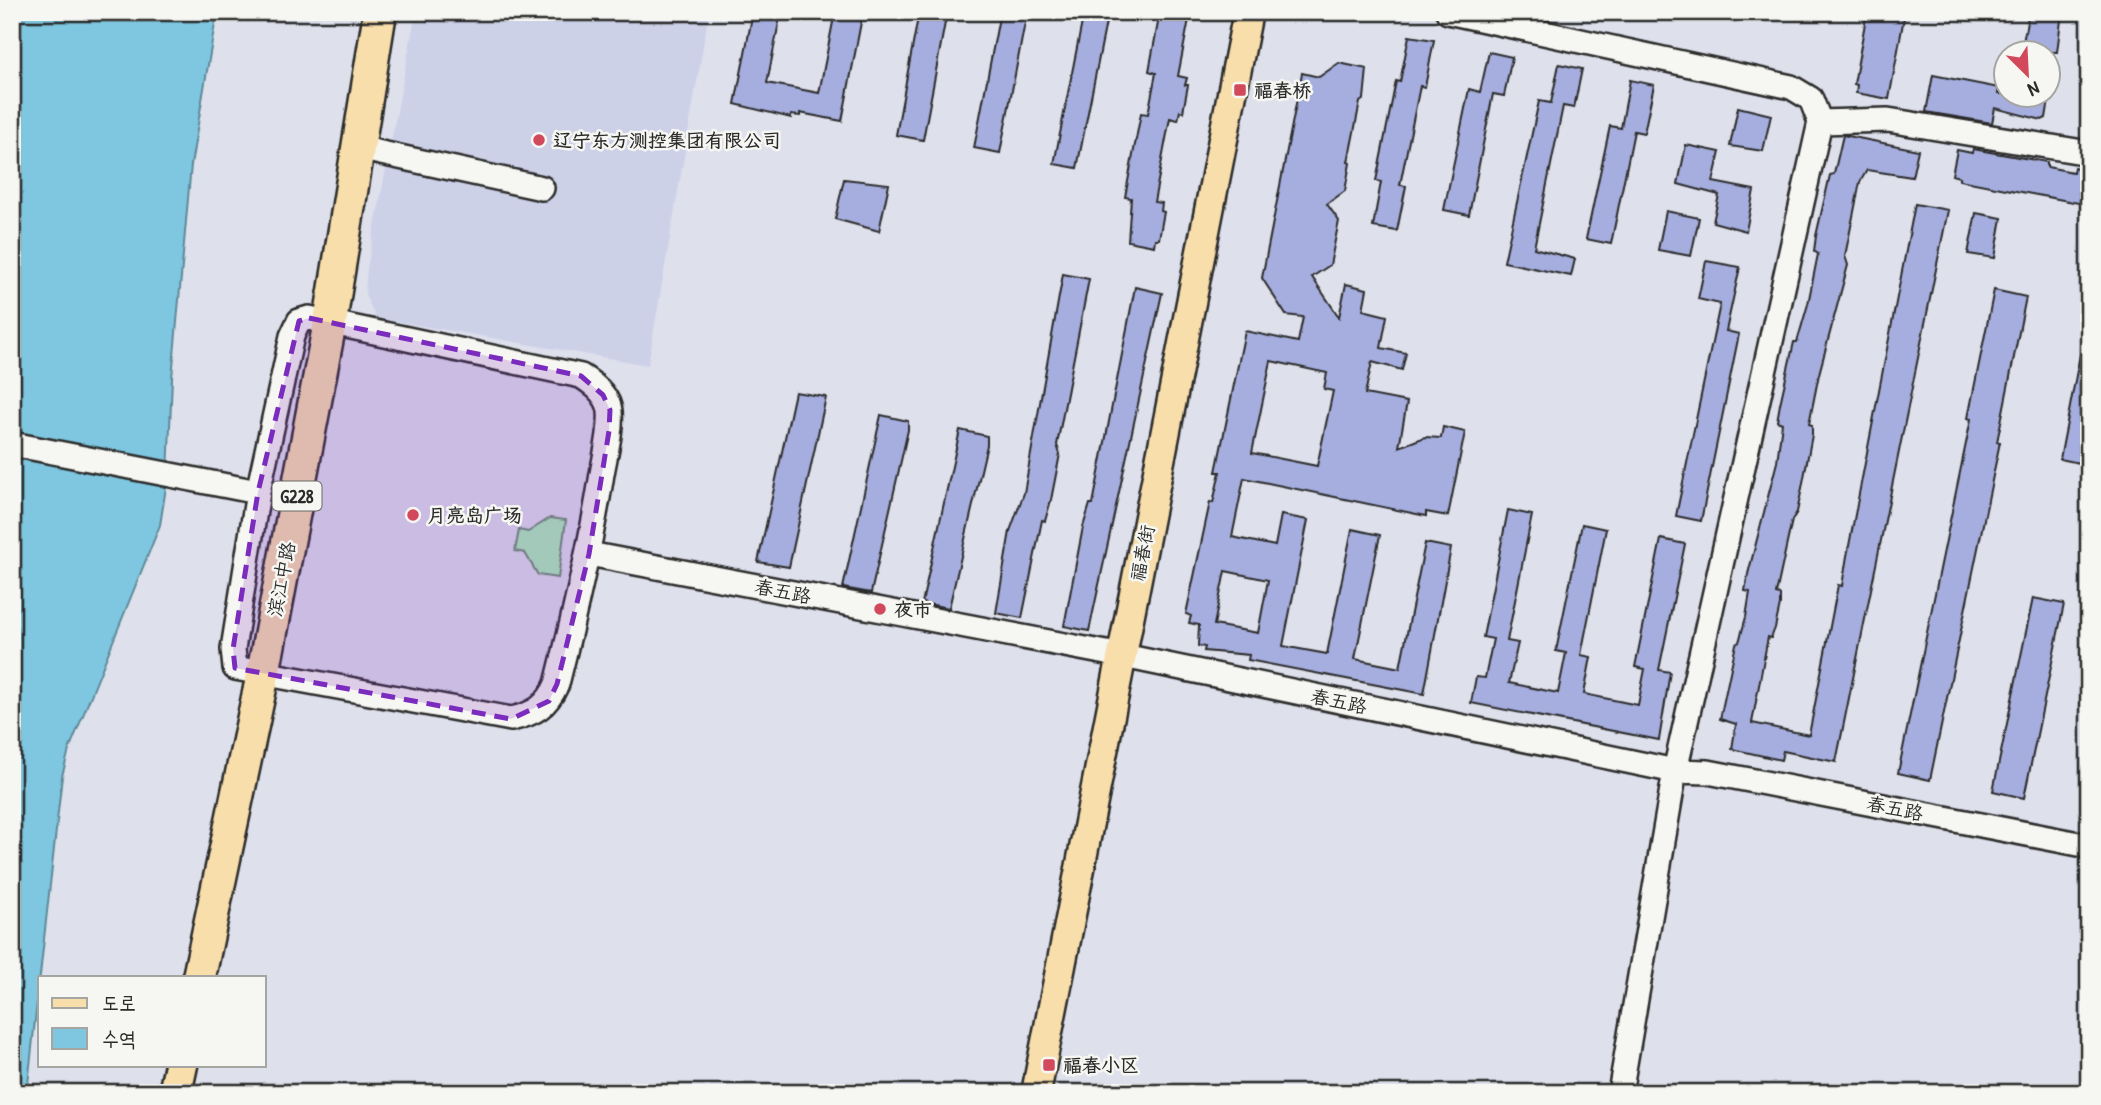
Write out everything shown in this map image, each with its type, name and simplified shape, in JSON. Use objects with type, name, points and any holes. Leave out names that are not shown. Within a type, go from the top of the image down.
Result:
[{"type":"highway","name":"滨江中路","points":[[199,976],[263,674],[330,322],[380,12]]},
{"type":"highway","points":[[175,1093],[181,1066]]},
{"type":"main road","name":"福春街","points":[[1056,1093],[1130,658],[1248,12]]},
{"type":"main road","name":"福春街","points":[[1036,1093],[1130,658],[1262,12]]},
{"type":"street","points":[[1448,12],[1791,87],[1811,99],[1820,122],[1675,771],[1620,1093]]},
{"type":"street","points":[[1820,122],[1888,120],[2089,153]]},
{"type":"street","points":[[358,148],[541,188]]},
{"type":"street","points":[[309,318],[330,322],[581,376],[595,384],[610,410],[589,554],[557,684],[549,701],[531,714],[512,719],[235,668],[233,649],[258,492],[292,336],[299,321],[309,318]]},
{"type":"street","points":[[12,444],[258,492]]},
{"type":"street","name":"春五路","points":[[589,554],[1130,658],[1675,771],[1708,772],[2089,846]]},
{"type":"highlighted area","points":[[309,318],[581,376],[603,395],[610,410],[609,431],[589,554],[557,684],[549,701],[511,719],[235,668],[233,649],[258,492],[299,321]]},
{"type":"shaded area","name":"辽宁东方测控集团有限公司","points":[[416,12],[709,12],[648,365],[376,318],[365,295],[367,268]]},
{"type":"green space","points":[[550,518],[566,520],[558,578],[538,575],[525,553],[515,551],[519,530],[528,532]]},
{"type":"water","points":[[12,12],[217,12],[191,165],[172,378],[168,475],[160,525],[69,750],[62,776],[27,1093],[12,1093]]},
{"type":"building","points":[[753,12],[781,12],[767,83],[819,93],[835,12],[863,12],[842,121],[800,113],[800,116],[791,115],[791,118],[735,104]]},
{"type":"building","points":[[919,12],[947,12],[923,140],[896,135]]},
{"type":"building","points":[[1000,12],[1027,12],[1000,153],[974,148]]},
{"type":"building","points":[[1084,12],[1108,12],[1077,168],[1054,164]]},
{"type":"building","points":[[1160,12],[1190,14],[1178,76],[1187,78],[1185,85],[1188,85],[1183,112],[1180,111],[1178,120],[1170,118],[1154,202],[1162,203],[1161,211],[1164,212],[1159,239],[1155,239],[1154,246],[1128,241],[1131,198],[1125,197],[1141,113],[1148,114],[1156,73],[1149,71]]},
{"type":"building","points":[[1867,12],[1905,12],[1889,99],[1856,93],[1857,85],[1854,84]]},
{"type":"building","points":[[2029,12],[2062,12],[2059,38],[2024,38]]},
{"type":"building","points":[[1409,36],[1434,40],[1425,87],[1420,86],[1400,185],[1406,186],[1397,231],[1373,227],[1381,182],[1376,181],[1396,81],[1400,82]]},
{"type":"building","points":[[1489,52],[1512,57],[1504,96],[1493,94],[1469,215],[1444,210],[1469,89],[1480,92]]},
{"type":"building","points":[[1339,63],[1367,69],[1364,99],[1360,102],[1345,191],[1327,204],[1339,221],[1330,265],[1312,277],[1339,317],[1346,284],[1367,289],[1363,310],[1387,316],[1381,348],[1406,353],[1402,370],[1372,362],[1365,394],[1407,402],[1399,447],[1425,437],[1441,438],[1443,427],[1465,432],[1448,516],[1426,512],[1426,516],[1244,478],[1232,537],[1275,546],[1281,515],[1308,520],[1283,646],[1327,654],[1352,529],[1380,535],[1355,659],[1400,668],[1425,543],[1451,548],[1424,694],[1248,660],[1249,655],[1204,651],[1205,647],[1198,646],[1199,625],[1189,623],[1191,616],[1186,614],[1210,502],[1213,503],[1220,472],[1216,472],[1245,331],[1298,342],[1303,317],[1286,315],[1262,278],[1302,73],[1319,77]],"holes":[[[1271,361],[1327,373],[1324,389],[1333,391],[1317,466],[1252,453]],[[1225,571],[1268,580],[1258,633],[1214,625]]]},
{"type":"building","points":[[1559,64],[1582,69],[1574,108],[1563,106],[1534,248],[1575,259],[1571,276],[1504,262],[1539,101],[1551,103]]},
{"type":"building","points":[[1933,75],[1993,87],[1995,108],[1992,123],[1926,112]]},
{"type":"building","points":[[1630,80],[1654,85],[1644,133],[1634,131],[1611,244],[1586,239],[1610,126],[1621,128]]},
{"type":"building","points":[[1738,107],[1771,115],[1763,151],[1730,146]]},
{"type":"building","points":[[1995,108],[2048,108],[2046,118],[2042,120]]},
{"type":"building","points":[[1843,135],[1918,150],[1912,177],[1867,170],[1860,182],[1845,256],[1848,265],[1819,374],[1809,424],[1812,425],[1812,435],[1802,488],[1776,594],[1780,595],[1780,605],[1775,628],[1771,638],[1768,637],[1752,723],[1809,735],[1838,585],[1842,586],[1915,204],[1948,210],[1836,762],[1783,751],[1781,760],[1732,749],[1736,724],[1720,719],[1736,644],[1739,642],[1746,617],[1750,592],[1745,591],[1748,574],[1777,462],[1782,423],[1777,421],[1780,404],[1794,342],[1797,342],[1808,304],[1818,254],[1814,251],[1816,236],[1830,175],[1834,174]]},
{"type":"building","points":[[1686,145],[1720,152],[1713,182],[1754,190],[1746,231],[1713,222],[1719,195],[1678,184]]},
{"type":"building","points":[[1973,149],[2047,162],[2047,167],[2073,172],[2074,167],[2086,170],[2089,205],[1959,180],[1959,177],[1952,175],[1957,150],[1972,153]]},
{"type":"building","points":[[844,179],[889,184],[879,231],[835,219]]},
{"type":"building","points":[[1666,211],[1699,218],[1691,256],[1658,250]]},
{"type":"building","points":[[1976,213],[2002,218],[1995,258],[1968,254]]},
{"type":"building","points":[[1706,261],[1740,267],[1726,331],[1739,334],[1701,521],[1676,516],[1720,304],[1698,299]]},
{"type":"building","points":[[1063,274],[1089,279],[1057,445],[1060,454],[1051,500],[1045,521],[1042,520],[1022,618],[996,613],[1010,531],[1024,493]]},
{"type":"building","points":[[1135,287],[1162,293],[1089,631],[1064,626],[1083,527],[1090,504],[1093,504]]},
{"type":"building","points":[[1994,290],[2026,297],[1997,442],[2000,442],[1930,780],[1898,773],[1971,419],[1968,418]]},
{"type":"building","points":[[2082,344],[2089,345],[2089,465],[2060,459]]},
{"type":"building","points":[[795,392],[826,397],[789,567],[758,562]]},
{"type":"building","points":[[881,415],[908,421],[908,430],[871,593],[843,588]]},
{"type":"building","points":[[960,430],[987,436],[987,445],[949,608],[922,603]]},
{"type":"building","points":[[1508,510],[1532,515],[1507,641],[1518,643],[1509,683],[1558,693],[1566,653],[1556,651],[1582,524],[1606,529],[1581,655],[1591,657],[1584,694],[1638,705],[1645,669],[1635,667],[1661,539],[1685,544],[1659,670],[1670,672],[1659,740],[1471,703],[1476,677],[1485,678],[1493,639],[1483,637]]},
{"type":"building","points":[[2033,598],[2064,604],[2024,798],[1993,791]]},
{"type":"place","name":"福春桥","points":[[1240,90]]},
{"type":"place","name":"辽宁东方测控集团有限公司","points":[[539,140]]},
{"type":"place","name":"月亮岛广场","points":[[413,515]]},
{"type":"place","name":"夜市","points":[[880,609]]},
{"type":"place","name":"福春小区","points":[[1049,1065]]}]
